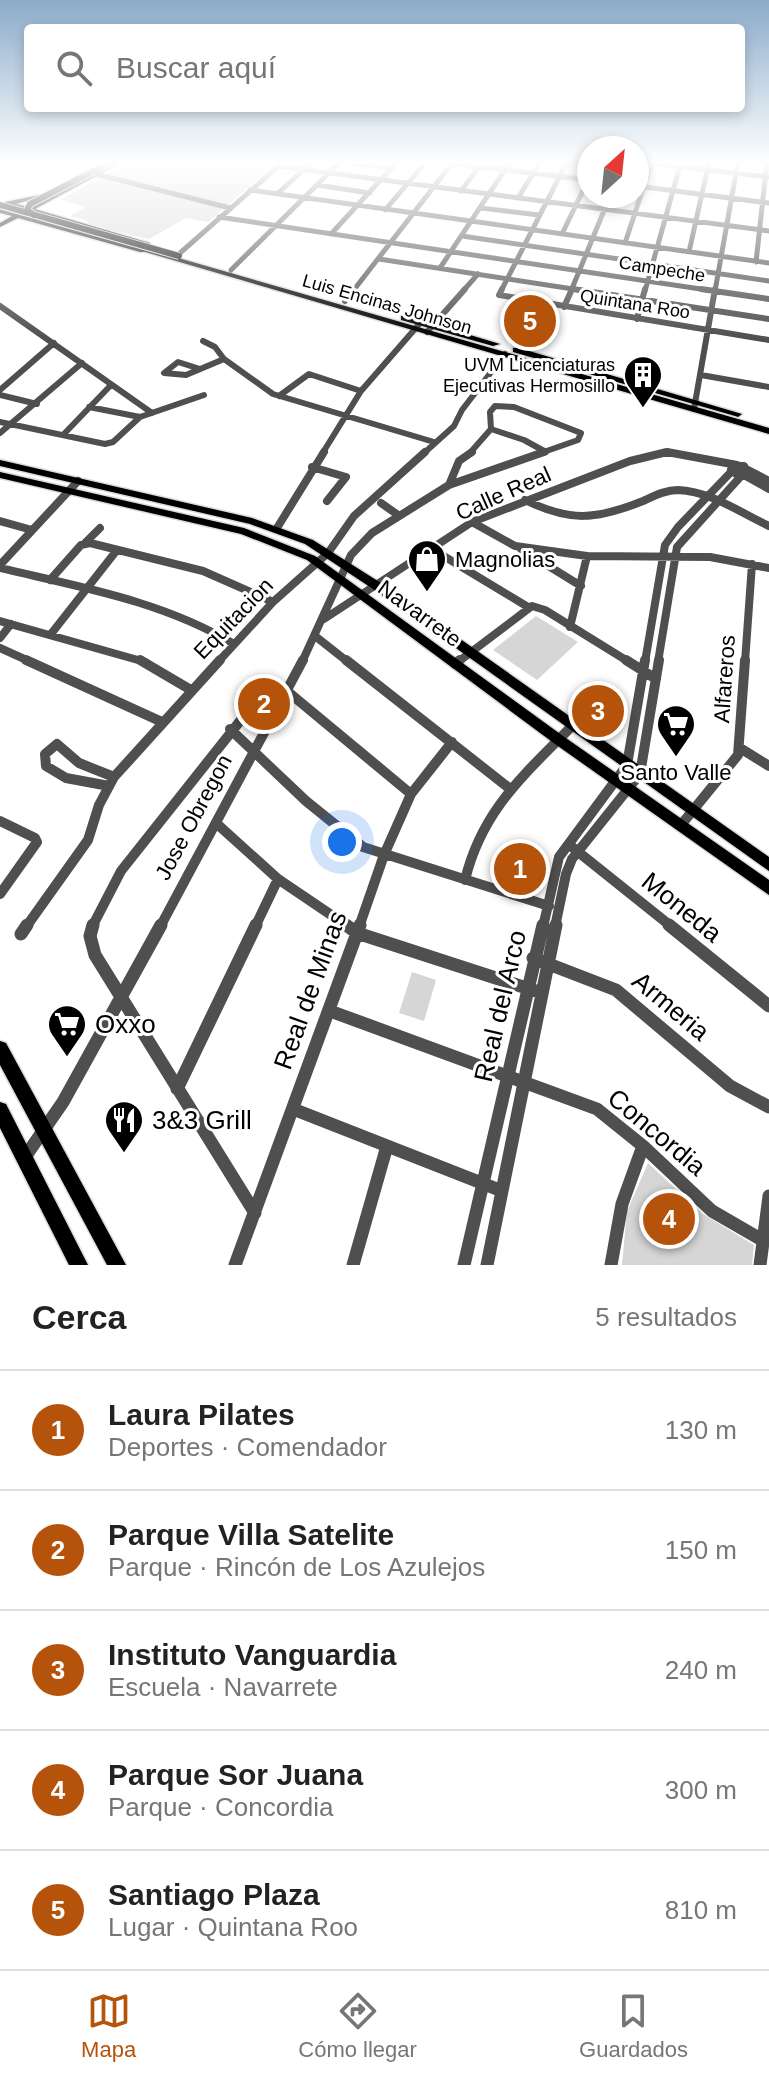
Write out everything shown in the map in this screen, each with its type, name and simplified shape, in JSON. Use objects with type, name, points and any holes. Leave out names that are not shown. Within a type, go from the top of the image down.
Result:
[{"type":"main road","points":[[36,221],[176,255]]},
{"type":"main road","points":[[39,221],[176,255]]},
{"type":"main road","name":"Luis Encinas Johnson","points":[[42,221],[345,301],[418,326]]},
{"type":"main road","points":[[47,221],[51,223]]},
{"type":"main road","points":[[66,221],[176,255]]},
{"type":"main road","name":"Luis Encinas Johnson","points":[[176,255],[418,326],[527,353],[769,431]]},
{"type":"main road","name":"Luis Encinas Johnson","points":[[430,329],[505,354],[769,423]]},
{"type":"main road","points":[[505,354],[527,353]]},
{"type":"main road","name":"Navarrete","points":[[0,463],[277,528],[328,553],[769,865]]},
{"type":"main road","name":"Navarrete","points":[[0,475],[268,538],[318,562],[559,740],[769,888]]},
{"type":"main road","points":[[130,504],[141,502],[165,507],[171,502]]},
{"type":"main road","points":[[0,1049],[117,1265]]},
{"type":"main road","points":[[0,1110],[79,1265]]},
{"type":"street","points":[[176,255],[214,221]]},
{"type":"street","name":"Campeche","points":[[244,221],[769,299]]},
{"type":"street","points":[[230,269],[280,221]]},
{"type":"street","points":[[331,234],[343,221]]},
{"type":"street","points":[[345,301],[408,221]]},
{"type":"street","points":[[465,221],[769,263]]},
{"type":"street","points":[[506,278],[536,221]]},
{"type":"street","points":[[562,234],[568,221]]},
{"type":"street","points":[[564,307],[600,221]]},
{"type":"street","points":[[625,243],[633,221]]},
{"type":"street","points":[[637,319],[664,221]]},
{"type":"street","points":[[689,221],[769,231]]},
{"type":"street","points":[[695,405],[728,221]]},
{"type":"street","points":[[756,262],[760,221]]},
{"type":"street","points":[[440,268],[472,222]]},
{"type":"street","points":[[689,252],[695,222]]},
{"type":"street","points":[[462,236],[769,281]]},
{"type":"street","points":[[379,259],[769,319]]},
{"type":"street","points":[[430,329],[478,274]]},
{"type":"street","name":"Quintana Roo","points":[[506,278],[498,293],[564,307],[769,340]]},
{"type":"street","points":[[0,306],[152,413]]},
{"type":"street","points":[[277,528],[361,391],[418,326]]},
{"type":"street","points":[[203,341],[279,396],[434,442]]},
{"type":"street","points":[[37,404],[0,392],[54,343]]},
{"type":"street","name":"Equitacion","points":[[21,934],[88,840],[99,805],[112,782],[162,722],[273,602],[328,553],[354,516],[454,426],[462,410],[505,354]]},
{"type":"street","points":[[200,369],[224,359]]},
{"type":"street","points":[[0,433],[82,363]]},
{"type":"street","points":[[279,396],[305,376],[312,375],[361,391]]},
{"type":"street","points":[[701,375],[769,387]]},
{"type":"street","points":[[63,435],[111,385]]},
{"type":"street","points":[[0,422],[105,444],[113,442],[140,417],[204,395]]},
{"type":"street","name":"Jose Obregon","points":[[25,1157],[63,1102],[122,999],[287,691],[324,619],[346,565],[359,544],[398,515],[449,485],[578,440],[581,433],[514,407],[495,406],[490,412],[491,429],[477,448],[459,461],[449,485]]},
{"type":"street","points":[[89,407],[140,417]]},
{"type":"street","points":[[0,442],[15,423]]},
{"type":"street","points":[[491,429],[524,440],[546,452]]},
{"type":"street","name":"Calle Real","points":[[324,619],[472,522],[650,454],[667,452],[715,461],[769,481]]},
{"type":"street","points":[[312,467],[346,477],[327,501]]},
{"type":"street","name":"Calle Real","points":[[739,471],[769,489]]},
{"type":"street","name":"Real del Arco","points":[[464,1265],[533,958],[571,846],[619,781],[627,765],[643,672],[669,556],[711,500],[739,471]]},
{"type":"street","points":[[78,481],[0,566],[184,617],[215,631],[234,644]]},
{"type":"street","points":[[525,500],[554,516],[587,518],[608,514],[663,492],[677,490],[711,500],[769,526]]},
{"type":"street","points":[[381,503],[398,515]]},
{"type":"street","points":[[0,521],[32,530]]},
{"type":"street","points":[[472,522],[581,586]]},
{"type":"street","points":[[50,580],[100,528]]},
{"type":"street","points":[[83,544],[203,571],[273,602]]},
{"type":"street","points":[[515,546],[587,556],[669,556],[769,568]]},
{"type":"street","points":[[432,549],[528,607],[545,610],[656,679]]},
{"type":"street","points":[[51,634],[117,550]]},
{"type":"street","points":[[570,627],[587,556]]},
{"type":"street","name":"Real del Arco","points":[[571,846],[631,790],[640,774],[656,679],[669,556]]},
{"type":"street","name":"Alfareros","points":[[681,825],[735,761],[740,748],[752,564]]},
{"type":"street","points":[[455,664],[528,607]]},
{"type":"street","points":[[0,621],[144,661],[191,690]]},
{"type":"street","points":[[0,638],[11,624]]},
{"type":"street","points":[[315,636],[509,788]]},
{"type":"street","points":[[0,648],[162,722]]},
{"type":"street","points":[[255,1213],[95,955],[90,936],[95,917],[121,871],[230,729],[272,685],[287,691],[411,794]]},
{"type":"street","points":[[465,880],[478,833],[509,788],[572,726]]},
{"type":"street","points":[[230,729],[345,835],[384,855],[551,907]]},
{"type":"street","points":[[633,734],[647,737]]},
{"type":"street","name":"Real de Minas","points":[[235,1265],[330,1011],[384,855],[411,794],[452,742]]},
{"type":"street","points":[[57,744],[62,746],[79,763],[112,782],[83,781],[54,773],[44,759],[48,749],[57,744]]},
{"type":"street","points":[[740,748],[769,766]]},
{"type":"street","points":[[83,781],[91,768]]},
{"type":"street","points":[[0,821],[35,838],[37,842],[0,894]]},
{"type":"street","points":[[216,823],[278,879],[357,933],[542,993]]},
{"type":"street","name":"Moneda","points":[[571,846],[769,1006]]},
{"type":"street","points":[[177,1089],[278,879]]},
{"type":"street","name":"Real del Arco","points":[[487,1265],[548,963],[551,907]]},
{"type":"street","name":"Armeria","points":[[533,958],[616,990],[730,1086],[769,1107]]},
{"type":"street","name":"Concordia","points":[[330,1011],[597,1109],[643,1146],[712,1211],[764,1241]]},
{"type":"street","points":[[293,1109],[502,1191]]},
{"type":"street","points":[[353,1265],[387,1146]]},
{"type":"street","points":[[611,1265],[622,1204],[643,1146]]},
{"type":"street","points":[[760,1265],[769,1196]]},
{"type":"shaded area","points":[[89,221],[181,221],[149,239],[85,224]]},
{"type":"shaded area","points":[[536,616],[578,642],[537,680],[493,650]]},
{"type":"shaded area","points":[[412,972],[436,980],[424,1021],[399,1013]]},
{"type":"shaded area","points":[[648,1163],[703,1214],[754,1245],[752,1265],[622,1265],[627,1211]]},
{"type":"place","name":"Santiago Plaza","points":[[530,321]]},
{"type":"place","name":"UVM Licenciaturas Ejecutivas Hermosillo","points":[[643,409]]},
{"type":"place","name":"Magnolias","points":[[427,593]]},
{"type":"place","name":"Parque Villa Satelite","points":[[264,704]]},
{"type":"place","name":"Instituto Vanguardia","points":[[598,711]]},
{"type":"place","name":"Santo Valle","points":[[676,758]]},
{"type":"place","name":"Laura Pilates","points":[[520,869]]},
{"type":"place","name":"Oxxo","points":[[67,1058]]},
{"type":"place","name":"3&3 Grill","points":[[124,1154]]},
{"type":"place","name":"Parque Sor Juana","points":[[669,1219]]}]
